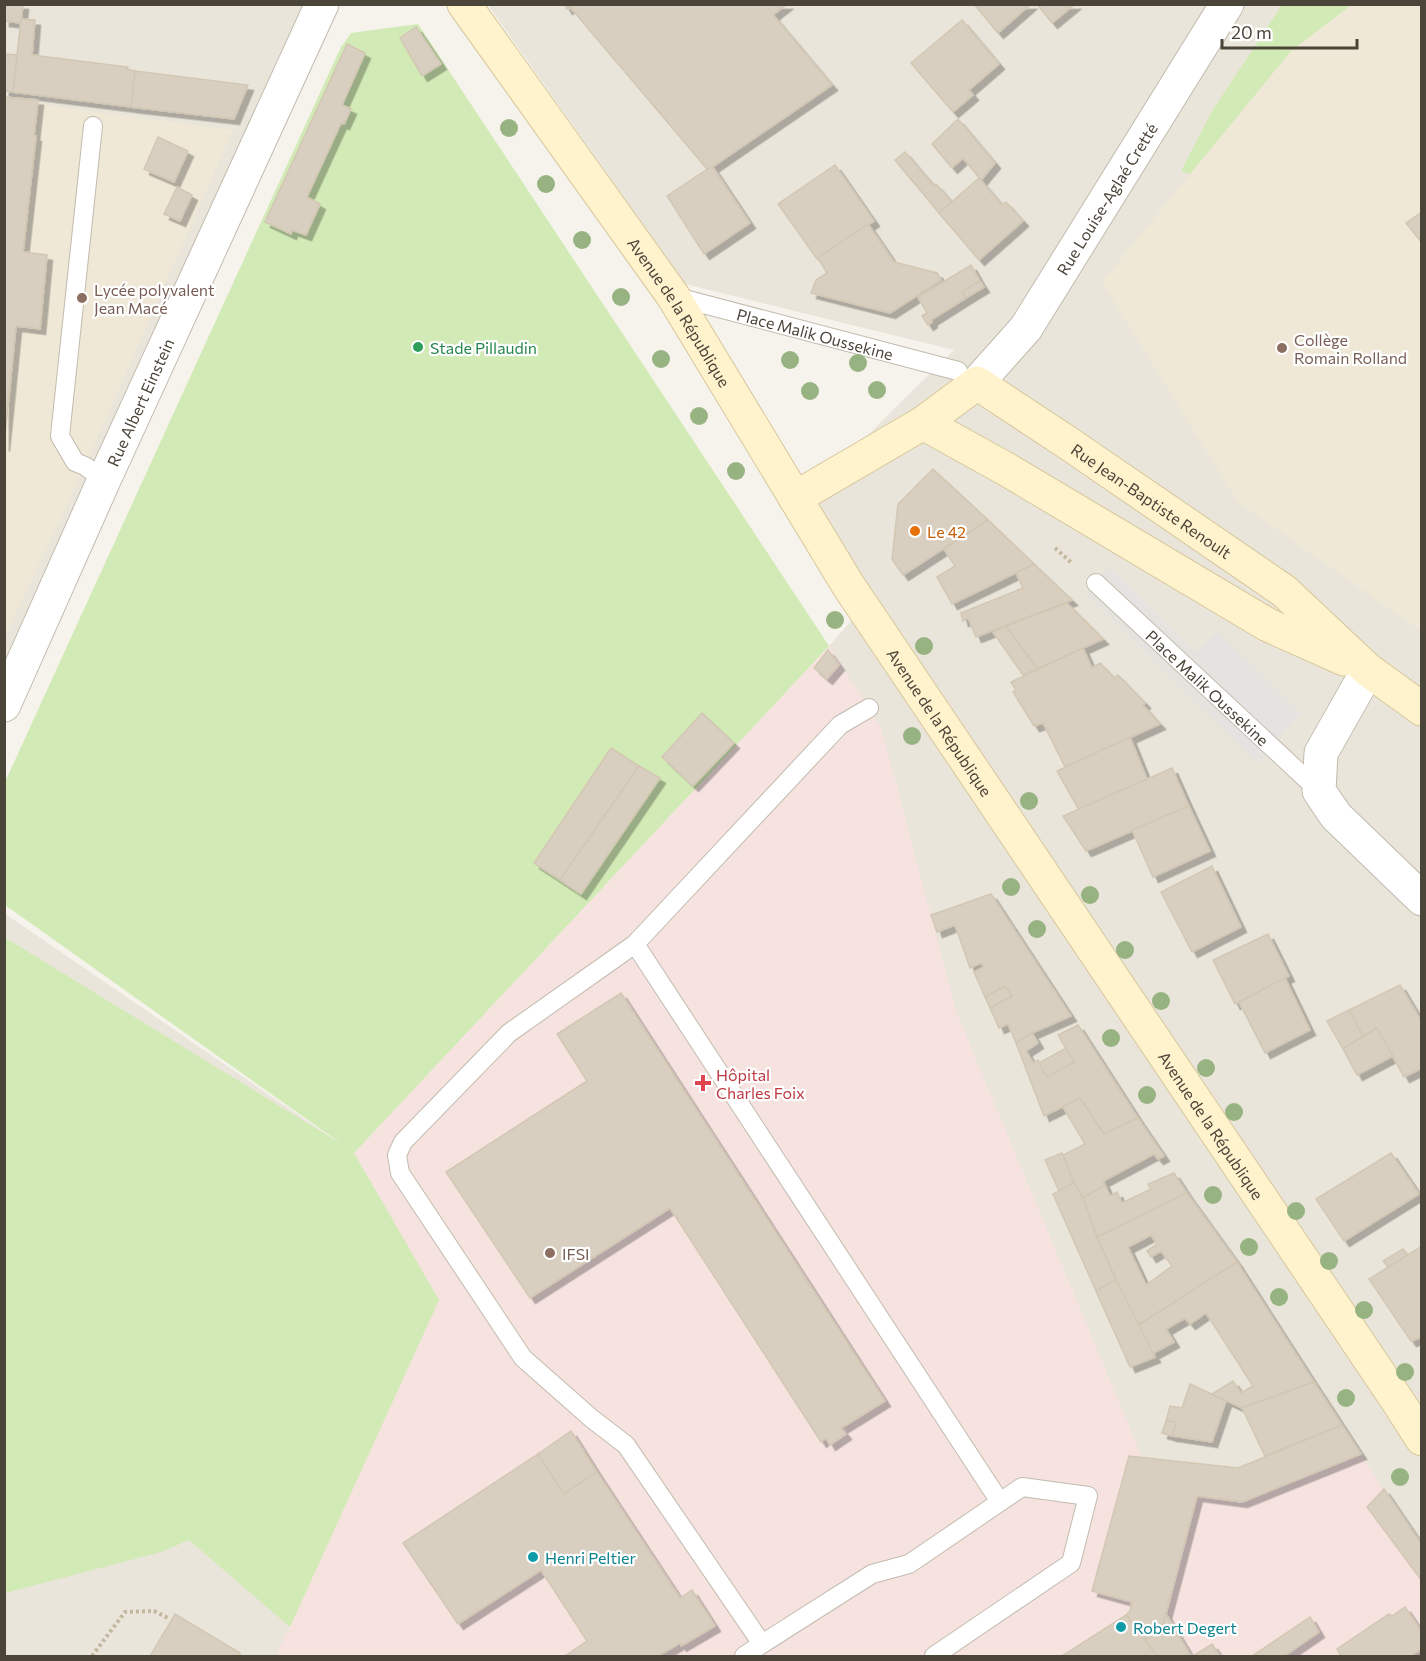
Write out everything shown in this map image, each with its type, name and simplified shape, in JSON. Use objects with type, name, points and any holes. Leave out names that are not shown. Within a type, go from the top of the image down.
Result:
[{"type":"main road","name":"Avenue de la République","points":[[464,4],[673,296],[848,585],[1422,1439]]},
{"type":"main road","points":[[795,498],[923,423],[967,377]]},
{"type":"main road","name":"Rue Jean-Baptiste Renoult","points":[[967,377],[1068,443],[1284,591],[1368,670],[1422,709]]},
{"type":"main road","name":"Rue Jean-Baptiste Renoult","points":[[923,423],[1006,469],[1268,625],[1368,670]]},
{"type":"street","name":"Rue Albert Einstein","points":[[4,705],[104,480],[322,4]]},
{"type":"street","name":"Rue Louise-Aglaé Cretté","points":[[967,377],[1026,328],[1227,4]]},
{"type":"street","points":[[1368,670],[1321,753],[1319,792],[1336,816],[1422,898]]},
{"type":"lane","points":[[93,126],[60,436],[75,462],[85,465],[104,480]]},
{"type":"lane","name":"Place Malik Oussekine","points":[[673,296],[967,377]]},
{"type":"lane","name":"Place Malik Oussekine","points":[[1096,583],[1319,792]]},
{"type":"lane","points":[[762,1644],[626,1445],[591,1419],[523,1358],[400,1173],[397,1155],[403,1142],[509,1033],[635,944],[840,725],[869,708]]},
{"type":"lane","points":[[635,944],[1000,1502]]},
{"type":"lane","points":[[744,1656],[872,1574],[909,1564],[1022,1487],[1088,1496],[1071,1563],[934,1656]]},
{"type":"path","points":[[95,1656],[125,1611],[154,1611],[168,1618]]},
{"type":"shaded area","points":[[5,5],[309,5],[5,689]]},
{"type":"shaded area","points":[[488,5],[1421,5],[1421,1656],[5,1656],[4,913],[354,1153],[867,603],[804,498],[954,350],[685,284]]},
{"type":"shaded area","name":"Collège Romain Rolland","points":[[1351,5],[1421,5],[1421,631],[1238,502],[1102,282],[1291,51]]},
{"type":"shaded area","name":"Lycée polyvalent Jean Macé","points":[[5,100],[233,130],[85,466],[5,637]]},
{"type":"shaded area","points":[[1109,567],[1195,653],[1217,631],[1301,712],[1258,764],[1085,594]]},
{"type":"shaded area","name":"Hôpital Charles Foix","points":[[829,646],[881,727],[957,1014],[1142,1457],[1238,1468],[1342,1425],[1421,1549],[1421,1656],[276,1656],[439,1300],[354,1153]]},
{"type":"green space","points":[[1282,5],[1351,5],[1291,51],[1190,174],[1181,171],[1212,111]]},
{"type":"green space","name":"Stade Pillaudin","points":[[418,24],[829,646],[354,1153],[439,1300],[290,1627],[189,1540],[161,1552],[5,1593],[4,937],[343,1145],[5,905],[5,782],[341,47],[351,33]]},
{"type":"building","points":[[4,4],[23,4],[21,23],[4,21]]},
{"type":"building","points":[[564,4],[787,4],[773,15],[832,85],[708,170],[570,7],[567,9]]},
{"type":"building","points":[[974,4],[1031,4],[998,33]]},
{"type":"building","points":[[1037,4],[1075,4],[1052,23]]},
{"type":"building","points":[[21,19],[35,20],[32,55],[128,67],[127,69],[135,71],[131,107],[13,92]]},
{"type":"building","points":[[962,20],[999,64],[969,90],[973,95],[953,112],[911,63]]},
{"type":"building","points":[[416,27],[441,64],[422,76],[400,38]]},
{"type":"building","points":[[347,44],[365,53],[342,105],[351,109],[344,124],[341,123],[307,197],[320,204],[306,235],[292,230],[291,234],[265,222]]},
{"type":"building","points":[[4,54],[17,55],[13,92],[4,91]]},
{"type":"building","points":[[135,71],[248,85],[234,119],[131,107]]},
{"type":"building","points":[[4,97],[38,100],[23,252],[47,255],[40,329],[16,326],[4,446]]},
{"type":"building","points":[[958,119],[995,163],[981,180],[963,158],[952,168],[932,144]]},
{"type":"building","points":[[158,137],[188,151],[174,182],[144,169]]},
{"type":"building","points":[[905,152],[934,186],[936,184],[952,202],[939,213],[895,160]]},
{"type":"building","points":[[835,165],[874,221],[817,259],[778,204]]},
{"type":"building","points":[[712,166],[750,223],[704,254],[667,196]]},
{"type":"building","points":[[979,178],[1002,205],[1006,202],[1023,221],[979,260],[939,213]]},
{"type":"building","points":[[177,187],[192,195],[180,221],[164,214]]},
{"type":"building","points":[[1422,212],[1422,243],[1406,223]]},
{"type":"building","points":[[868,224],[894,262],[937,273],[941,280],[890,313],[811,293],[816,280],[827,273],[818,258]]},
{"type":"building","points":[[971,265],[980,281],[962,292],[966,298],[931,320],[932,322],[928,325],[922,316],[927,313],[918,297]]},
{"type":"building","points":[[980,281],[984,287],[966,298],[962,292]]},
{"type":"building","points":[[933,469],[988,520],[903,575],[892,559],[898,504]]},
{"type":"building","points":[[988,520],[1034,564],[952,604],[937,577],[955,566],[944,549]]},
{"type":"building","points":[[1034,564],[1072,600],[976,637],[968,618],[963,621],[961,613],[1023,588],[1016,573]]},
{"type":"building","points":[[1067,603],[1103,639],[1037,669],[1006,626]]},
{"type":"building","points":[[1006,626],[1037,669],[1023,675],[993,632]]},
{"type":"building","points":[[1083,648],[1092,668],[1100,663],[1114,678],[1118,675],[1145,703],[1143,705],[1160,724],[1065,767],[1043,723],[1034,726],[1013,692],[1016,690],[1011,682]]},
{"type":"building","points":[[828,650],[839,665],[827,679],[814,668]]},
{"type":"building","points":[[702,713],[734,743],[693,786],[662,757]]},
{"type":"building","points":[[1130,737],[1147,779],[1079,810],[1057,771]]},
{"type":"building","points":[[611,748],[639,766],[560,880],[534,863]]},
{"type":"building","points":[[639,766],[660,778],[581,894],[560,880]]},
{"type":"building","points":[[1172,768],[1189,806],[1086,851],[1063,816]]},
{"type":"building","points":[[1189,806],[1210,851],[1153,877],[1132,830]]},
{"type":"building","points":[[1212,866],[1241,927],[1192,952],[1161,892]]},
{"type":"building","points":[[991,894],[1071,1016],[1032,1033],[1016,1043],[1008,1024],[999,1028],[990,1008],[1012,996],[1005,986],[985,997],[974,972],[984,967],[981,963],[970,968],[955,925],[937,932],[931,915]]},
{"type":"building","points":[[1268,934],[1289,976],[1235,1004],[1213,960]]},
{"type":"building","points":[[1285,978],[1310,1030],[1265,1053],[1239,1002]]},
{"type":"building","points":[[1400,985],[1422,1022],[1422,1068],[1404,1077],[1377,1028],[1363,1036],[1349,1010]]},
{"type":"building","points":[[1005,986],[1012,996],[990,1008],[985,997]]},
{"type":"building","name":"IFSI","points":[[621,993],[885,1401],[841,1428],[846,1434],[830,1445],[826,1438],[821,1442],[670,1208],[530,1298],[446,1172],[587,1081],[557,1034]]},
{"type":"building","points":[[1349,1010],[1363,1036],[1343,1049],[1327,1021]]},
{"type":"building","points":[[1078,1025],[1138,1118],[1104,1134],[1080,1098],[1044,1116],[1016,1043],[1032,1033],[1038,1043],[1026,1051],[1033,1063],[1038,1060],[1047,1077],[1074,1062],[1058,1035]]},
{"type":"building","points":[[1377,1028],[1393,1056],[1357,1075],[1343,1049]]},
{"type":"building","points":[[1066,1048],[1074,1062],[1047,1077],[1039,1063]]},
{"type":"building","points":[[1080,1098],[1104,1134],[1138,1118],[1164,1156],[1158,1159],[1154,1154],[1103,1181],[1105,1185],[1083,1198],[1074,1183],[1063,1155],[1085,1144],[1063,1107]]},
{"type":"building","points":[[1062,1153],[1074,1183],[1059,1191],[1045,1160]]},
{"type":"building","points":[[1391,1153],[1419,1194],[1344,1241],[1316,1199]]},
{"type":"building","points":[[1174,1173],[1187,1193],[1097,1237],[1083,1198],[1105,1185],[1110,1196],[1117,1192],[1122,1203],[1151,1189],[1148,1184]]},
{"type":"building","points":[[1074,1183],[1083,1198],[1116,1280],[1096,1291],[1053,1194]]},
{"type":"building","points":[[1187,1193],[1237,1262],[1137,1326],[1097,1237]],"holes":[[[1151,1235],[1157,1244],[1147,1251],[1151,1257],[1161,1251],[1172,1266],[1146,1285],[1128,1247]]]},
{"type":"building","points":[[1422,1246],[1422,1337],[1411,1341],[1369,1279]]},
{"type":"building","points":[[1403,1249],[1408,1255],[1388,1267],[1383,1261]]},
{"type":"building","points":[[1237,1262],[1314,1382],[1242,1408],[1212,1394],[1233,1381],[1241,1393],[1253,1386],[1206,1313],[1190,1324],[1185,1318],[1166,1329],[1174,1342],[1152,1354],[1137,1326]]},
{"type":"building","points":[[1116,1280],[1155,1357],[1130,1367],[1096,1291]]},
{"type":"building","points":[[1314,1382],[1342,1425],[1265,1456],[1242,1408]]},
{"type":"building","points":[[1190,1384],[1226,1401],[1212,1442],[1172,1436],[1176,1422],[1166,1421],[1170,1406],[1182,1408]]},
{"type":"building","points":[[1166,1421],[1176,1422],[1172,1436],[1162,1433]]},
{"type":"building","points":[[1342,1425],[1361,1454],[1242,1502],[1197,1496],[1162,1629],[1145,1639],[1126,1615],[1130,1611],[1132,1602],[1092,1591],[1129,1456],[1238,1468]]},
{"type":"building","points":[[571,1431],[597,1472],[564,1494],[538,1454]]},
{"type":"building","name":"Henri Peltier","points":[[538,1454],[564,1494],[597,1472],[680,1598],[692,1590],[715,1626],[681,1646],[680,1643],[658,1656],[565,1656],[587,1641],[541,1570],[458,1624],[403,1543]]},
{"type":"building","points":[[1384,1489],[1422,1545],[1422,1581],[1367,1507]]},
{"type":"building","points":[[1405,1607],[1422,1632],[1422,1649],[1410,1656],[1341,1656],[1337,1649],[1389,1614],[1392,1616]]},
{"type":"building","points":[[175,1614],[240,1653],[238,1656],[150,1656]]},
{"type":"building","points":[[1166,1614],[1191,1656],[1157,1656],[1145,1639],[1162,1629]]},
{"type":"building","name":"Robert Degert","points":[[1126,1615],[1157,1656],[1062,1656]]},
{"type":"building","points":[[1310,1617],[1319,1632],[1284,1656],[1252,1656]]},
{"type":"building","points":[[1212,1644],[1220,1656],[1193,1656]]},
{"type":"place","name":"Lycée polyvalent Jean Macé","points":[[82,298]]},
{"type":"place","name":"Stade Pillaudin","points":[[418,347]]},
{"type":"place","name":"Collège Romain Rolland","points":[[1282,348]]},
{"type":"place","name":"Le 42","points":[[915,531]]},
{"type":"place","name":"Hôpital Charles Foix","points":[[703,1083]]},
{"type":"place","name":"IFSI","points":[[550,1253]]},
{"type":"place","name":"Henri Peltier","points":[[533,1557]]},
{"type":"place","name":"Robert Degert","points":[[1121,1627]]}]
